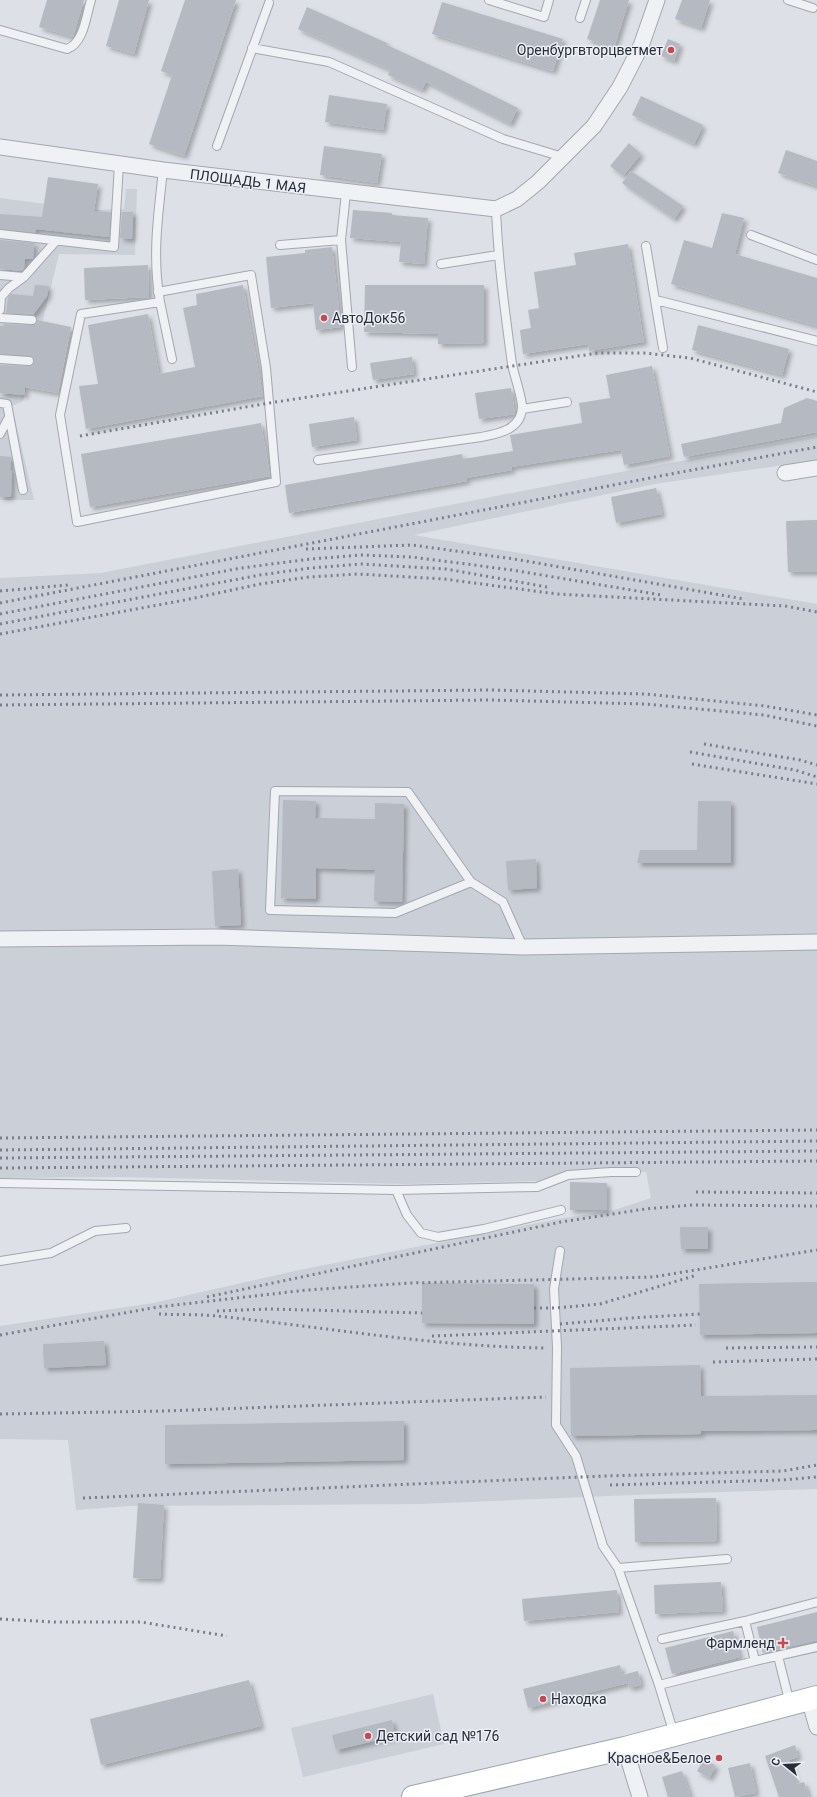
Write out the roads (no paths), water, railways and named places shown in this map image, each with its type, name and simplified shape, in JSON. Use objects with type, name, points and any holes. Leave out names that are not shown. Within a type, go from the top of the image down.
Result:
[{"type":"main road","points":[[413,1797],[625,1748],[805,1700]]},
{"type":"street","points":[[496,209],[517,199],[538,182],[594,126],[620,87],[641,46],[657,0]]},
{"type":"street","name":"ПЛОЩАДЬ 1 МАЯ","points":[[0,147],[163,170],[346,193],[496,209]]},
{"type":"street","points":[[785,473],[817,468]]},
{"type":"street","points":[[0,939],[216,937],[523,947],[817,942]]},
{"type":"street","points":[[805,1700],[817,1727]]},
{"type":"street","points":[[625,1748],[640,1797]]},
{"type":"lane","points":[[0,30],[67,50],[75,46],[79,40],[91,0]]},
{"type":"lane","points":[[489,0],[544,17],[549,0]]},
{"type":"lane","points":[[580,18],[586,0]]},
{"type":"lane","points":[[788,0],[813,8]]},
{"type":"lane","points":[[218,146],[269,3]]},
{"type":"lane","points":[[252,48],[329,62],[504,139],[563,157]]},
{"type":"lane","points":[[0,234],[114,247],[119,164]]},
{"type":"lane","points":[[163,170],[156,237],[155,267],[158,292],[172,359]]},
{"type":"lane","points":[[346,193],[341,240],[352,367]]},
{"type":"lane","points":[[318,460],[503,433],[516,423],[522,408],[512,366],[498,255],[496,209]]},
{"type":"lane","points":[[751,235],[817,260]]},
{"type":"lane","points":[[280,245],[341,240]]},
{"type":"lane","points":[[0,310],[1,297],[9,288],[24,277],[56,241]]},
{"type":"lane","points":[[646,246],[663,348]]},
{"type":"lane","points":[[441,264],[498,255]]},
{"type":"lane","points":[[0,275],[24,277]]},
{"type":"lane","points":[[158,292],[251,275],[266,368],[276,482],[77,522],[60,414],[81,314],[160,302]]},
{"type":"lane","points":[[0,288],[9,288]]},
{"type":"lane","points":[[656,300],[817,341]]},
{"type":"lane","points":[[0,318],[32,320]]},
{"type":"lane","points":[[0,359],[29,361]]},
{"type":"lane","points":[[522,408],[567,402]]},
{"type":"lane","points":[[0,403],[7,404],[23,490]]},
{"type":"lane","points":[[0,434],[9,417]]},
{"type":"lane","points":[[471,882],[394,913],[270,910],[275,791],[408,792],[471,882],[504,902],[523,947]]},
{"type":"lane","points":[[0,1183],[396,1190],[537,1187],[568,1175],[636,1172]]},
{"type":"lane","points":[[396,1190],[407,1215],[421,1233],[438,1237],[484,1229],[561,1210]]},
{"type":"lane","points":[[0,1261],[50,1253],[95,1231],[126,1228]]},
{"type":"lane","points":[[560,1251],[554,1289],[557,1347],[556,1425],[576,1456],[603,1546],[618,1568],[659,1685],[674,1735]]},
{"type":"lane","points":[[618,1568],[727,1559]]},
{"type":"lane","points":[[662,1639],[745,1621],[817,1602]]},
{"type":"lane","points":[[745,1621],[755,1661]]},
{"type":"lane","points":[[659,1685],[817,1647]]},
{"type":"lane","points":[[778,1656],[805,1700]]},
{"type":"railway","points":[[80,436],[269,403],[598,353],[644,353],[690,358],[817,392]]},
{"type":"railway","points":[[0,603],[817,447]]},
{"type":"railway","points":[[306,549],[412,545],[514,559],[744,599]]},
{"type":"railway","points":[[0,614],[241,568],[311,559],[361,555],[412,557],[512,570],[661,595]]},
{"type":"railway","points":[[0,624],[260,575],[311,568],[361,564],[446,569],[547,587]]},
{"type":"railway","points":[[0,634],[185,600],[260,584],[309,577],[358,574],[444,579],[557,594],[785,606],[817,612]]},
{"type":"railway","points":[[0,591],[68,585]]},
{"type":"railway","points":[[0,695],[490,690],[646,694],[765,706],[817,715]]},
{"type":"railway","points":[[0,705],[491,700],[645,704],[764,715],[817,726]]},
{"type":"railway","points":[[704,744],[800,760],[817,765]]},
{"type":"railway","points":[[690,752],[795,770],[817,777]]},
{"type":"railway","points":[[692,764],[817,784]]},
{"type":"railway","points":[[0,1138],[817,1130]]},
{"type":"railway","points":[[0,1150],[817,1141]]},
{"type":"railway","points":[[0,1158],[817,1151]]},
{"type":"railway","points":[[0,1168],[817,1161]]},
{"type":"railway","points":[[696,1192],[817,1193]]},
{"type":"railway","points":[[207,1297],[561,1222],[645,1209],[693,1205],[817,1206]]},
{"type":"railway","points":[[0,1335],[158,1307],[307,1290],[410,1283],[653,1277],[817,1250]]},
{"type":"railway","points":[[534,1308],[555,1308],[600,1304],[697,1275]]},
{"type":"railway","points":[[217,1311],[269,1309],[422,1313]]},
{"type":"railway","points":[[159,1314],[218,1316],[425,1341],[506,1347],[546,1348]]},
{"type":"railway","points":[[560,1324],[700,1314]]},
{"type":"railway","points":[[432,1336],[696,1325]]},
{"type":"railway","points":[[726,1348],[817,1347]]},
{"type":"railway","points":[[713,1362],[817,1359]]},
{"type":"railway","points":[[0,1414],[164,1411],[546,1397]]},
{"type":"railway","points":[[83,1498],[605,1476],[783,1471],[817,1465]]},
{"type":"railway","points":[[610,1485],[782,1480],[817,1477]]},
{"type":"railway","points":[[0,1619],[54,1622],[141,1622],[227,1636]]},
{"type":"place","name":"Оренбургвторцветмет","points":[[671,50]]},
{"type":"place","name":"АвтоДок56","points":[[324,318]]},
{"type":"place","name":"Фармленд","points":[[783,1643]]},
{"type":"place","name":"Находка","points":[[543,1699]]},
{"type":"place","name":"Детский сад №176","points":[[368,1736]]},
{"type":"place","name":"Красное&Белое","points":[[719,1758]]}]
